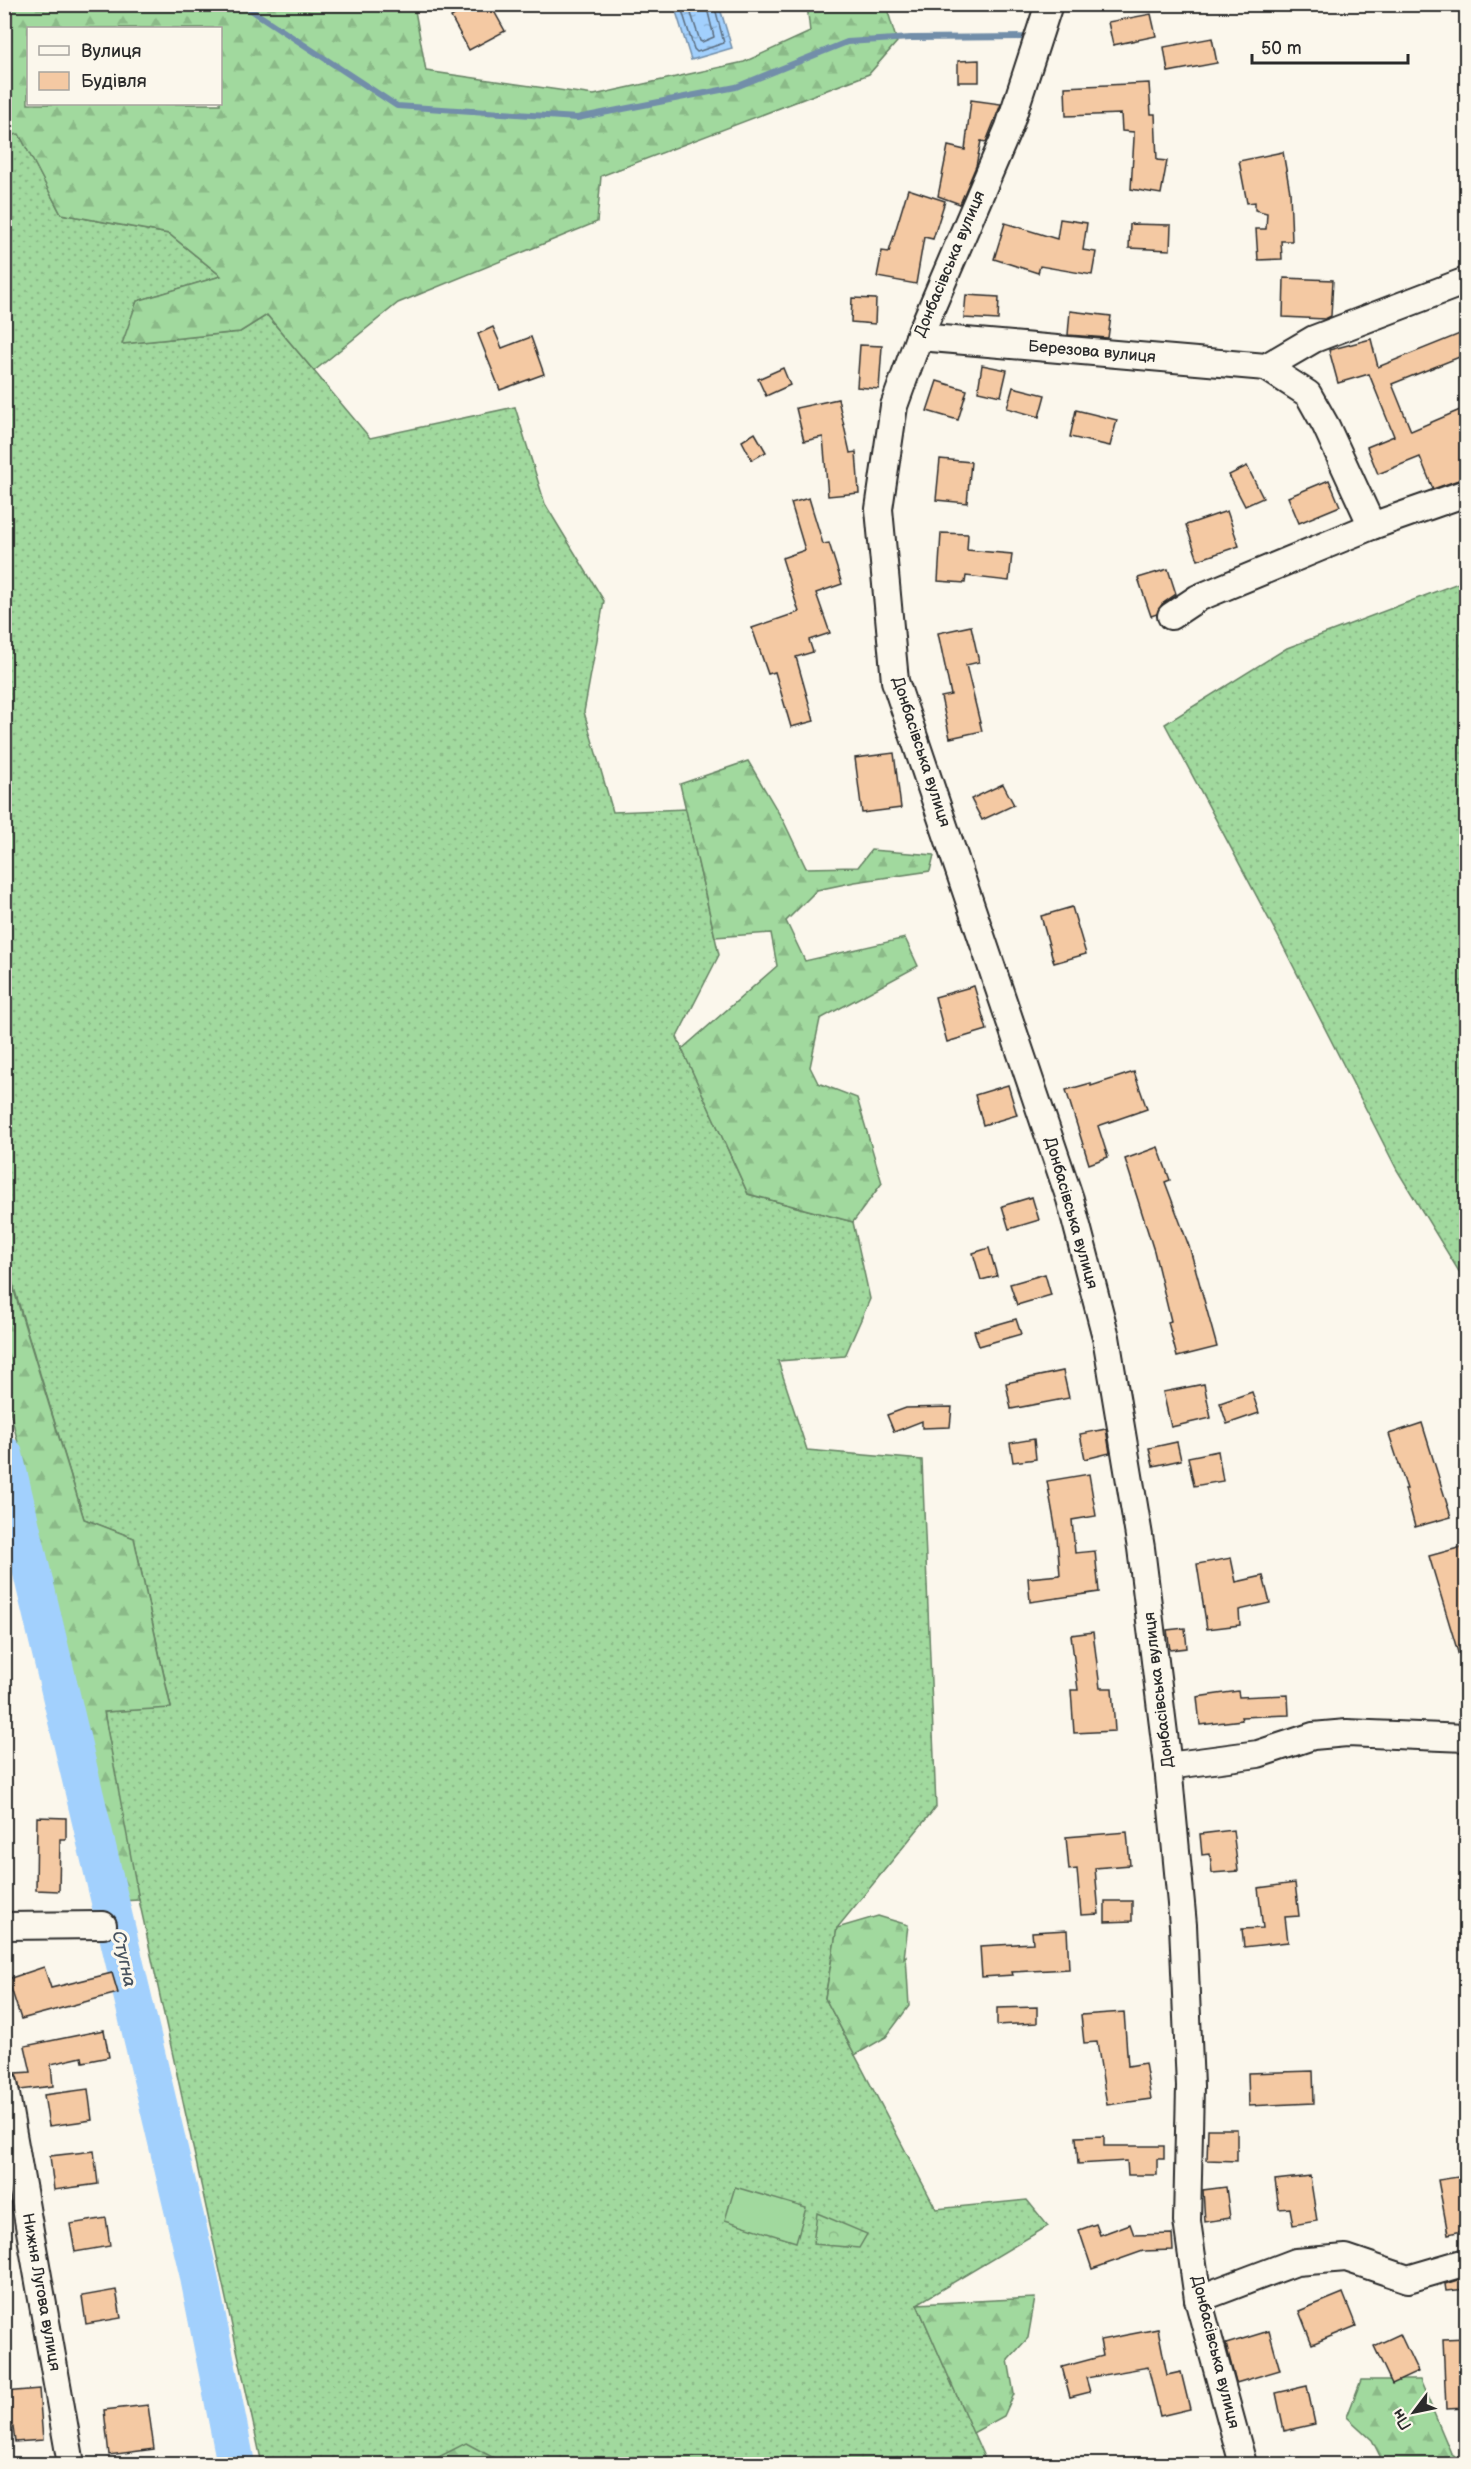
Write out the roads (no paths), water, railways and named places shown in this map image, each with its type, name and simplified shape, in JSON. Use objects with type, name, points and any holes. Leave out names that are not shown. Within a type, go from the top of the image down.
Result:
[{"type":"street","name":"Донбасівська вулиця","points":[[1049,4],[1010,127],[919,338],[894,406],[879,509],[895,681],[1070,1199],[1106,1337],[1141,1548],[1168,1766],[1183,1925],[1190,2086],[1187,2221],[1198,2299],[1243,2464]]},
{"type":"street","points":[[1266,367],[1314,339],[1467,281]]},
{"type":"street","name":"Березова вулиця","points":[[919,338],[1266,367],[1308,394],[1326,426],[1372,526]]},
{"type":"street","points":[[1172,616],[1198,598],[1372,526],[1467,492]]},
{"type":"street","points":[[1168,1766],[1258,1754],[1313,1736],[1347,1733],[1467,1738]]},
{"type":"street","points":[[4,1926],[103,1925]]},
{"type":"street","name":"Нижня Лугова вулиця","points":[[4,2083],[71,2464]]},
{"type":"street","points":[[1198,2299],[1296,2262],[1346,2258],[1408,2279],[1467,2262]]},
{"type":"water","points":[[674,5],[719,5],[732,48],[691,60]]},
{"type":"waterway","points":[[242,4],[397,106],[577,118],[736,87],[847,42],[911,38],[1029,37],[1029,34]]},
{"type":"waterway","name":"Стугна","points":[[4,1455],[198,2272],[236,2464]]},
{"type":"waterway","points":[[1269,2464],[1296,2460],[1378,2464]]}]
